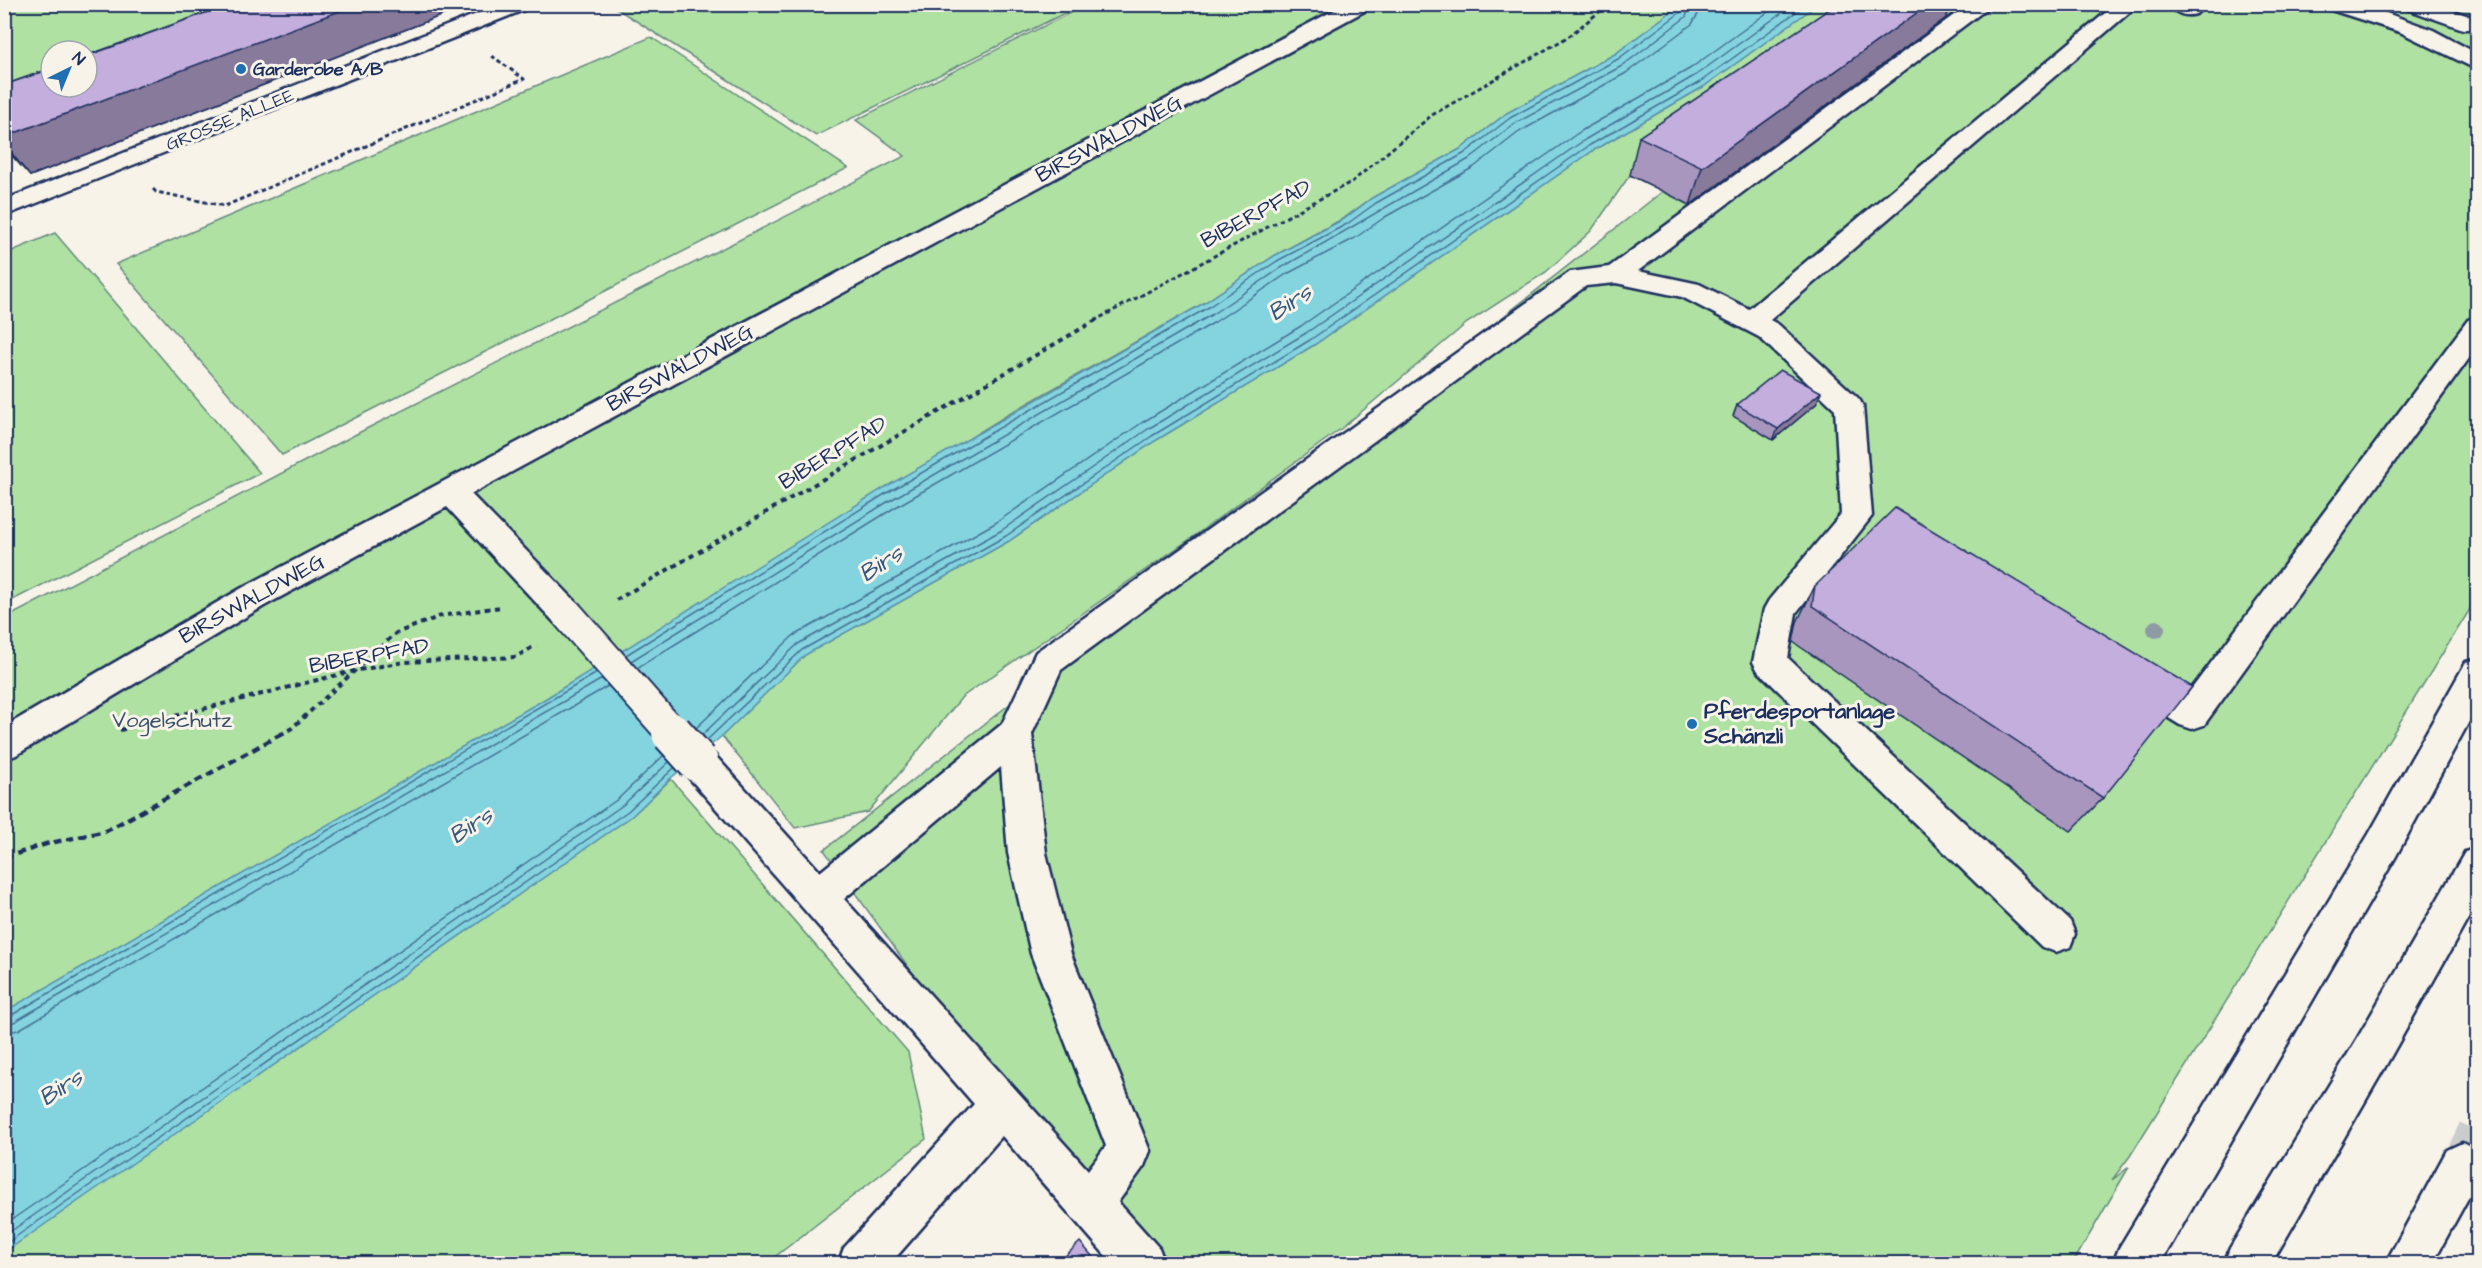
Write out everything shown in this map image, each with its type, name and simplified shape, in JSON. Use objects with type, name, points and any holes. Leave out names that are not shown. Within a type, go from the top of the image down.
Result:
[{"type":"main road","name":"GROSSE ALLEE","points":[[4,209],[522,4]]},
{"type":"main road","name":"BIRSWALDWEG","points":[[4,745],[253,597],[1363,4]]},
{"type":"main road","points":[[1616,275],[1983,4]]},
{"type":"main road","points":[[1752,321],[2129,4]]},
{"type":"main road","points":[[2332,4],[2374,14],[2440,40],[2478,63]]},
{"type":"main road","points":[[2411,4],[2475,24]]},
{"type":"main road","points":[[818,897],[1015,734],[1048,661],[1580,278],[1616,275],[1690,290],[1752,321],[1769,332],[1849,406],[1857,516],[1780,609],[1770,662],[2056,934]]},
{"type":"main road","points":[[2116,669],[2192,715],[2478,326]]},
{"type":"main road","points":[[450,492],[560,606],[1143,1263]]},
{"type":"main road","points":[[1857,516],[1887,533]]},
{"type":"main road","points":[[2135,1263],[2382,846],[2478,672]]},
{"type":"main road","points":[[1015,734],[1027,852],[1051,954],[1129,1150],[1090,1203]]},
{"type":"main road","points":[[2246,1263],[2371,1053],[2478,864]]},
{"type":"main road","points":[[860,1263],[1002,1104]]},
{"type":"main road","points":[[2407,1263],[2462,1165]]},
{"type":"path","name":"BIBERPFAD","points":[[614,602],[964,394],[1129,300],[1353,181],[1432,115],[1568,37],[1609,4]]},
{"type":"path","points":[[124,162],[156,192],[225,206],[524,80],[457,30]]},
{"type":"path","points":[[4,858],[46,844],[106,831],[292,728],[396,633],[441,616],[560,606]]},
{"type":"path","name":"BIBERPFAD","points":[[117,731],[353,671],[404,662],[516,657],[545,640]]},
{"type":"green space","points":[[5,5],[198,5],[214,18],[99,60],[99,39],[39,39],[39,81],[5,94]]},
{"type":"green space","points":[[611,5],[1081,5],[816,136]]},
{"type":"green space","name":"Vogelschutz","points":[[1086,5],[1680,5],[1615,54],[1507,113],[1462,148],[1372,198],[1344,218],[1274,256],[1204,303],[1014,411],[545,699],[5,1012],[4,619],[366,429],[905,156],[856,120]]},
{"type":"green space","name":"Pferdesportanlage Schänzli","points":[[1817,5],[2477,5],[2477,598],[2130,1156],[2112,1180],[2129,1167],[2073,1263],[1122,1263],[824,850],[1663,191],[1630,175],[1591,231],[1546,272],[1467,323],[1342,428],[1190,539],[962,697],[868,812],[795,828],[722,736],[805,655],[1009,541],[1155,441],[1314,345],[1594,150],[1703,87]]},
{"type":"green space","points":[[651,37],[848,168],[282,455],[116,264]]},
{"type":"green space","points":[[55,233],[260,473],[5,604],[5,254]]},
{"type":"green space","points":[[671,779],[908,1052],[926,1139],[767,1263],[5,1264],[4,1252],[632,816]]},
{"type":"water","name":"Birs","points":[[1680,5],[1817,5],[1703,87],[1594,150],[1314,345],[1155,441],[1009,541],[805,655],[722,736],[671,778],[632,816],[5,1252],[4,1012],[545,699],[882,489],[1204,303],[1274,256],[1344,219],[1372,198],[1462,148],[1507,113],[1615,54]]},
{"type":"building","points":[[230,4],[358,4],[4,137],[4,85],[39,73],[39,99],[99,99],[99,52]]},
{"type":"building","points":[[1837,4],[1929,4],[1702,167],[1639,137]]},
{"type":"building","points":[[1780,370],[1821,392],[1778,429],[1737,405]]},
{"type":"building","points":[[1895,508],[2192,687],[2103,798],[1812,606],[1815,586]]},
{"type":"building","points":[[1080,1242],[1098,1263],[1058,1263]]},
{"type":"tunnel","points":[[2462,1165],[2478,1131]]},
{"type":"place","name":"Garderobe A/B","points":[[241,69]]},
{"type":"place","name":"Pferdesportanlage Schänzli","points":[[1692,724]]}]
